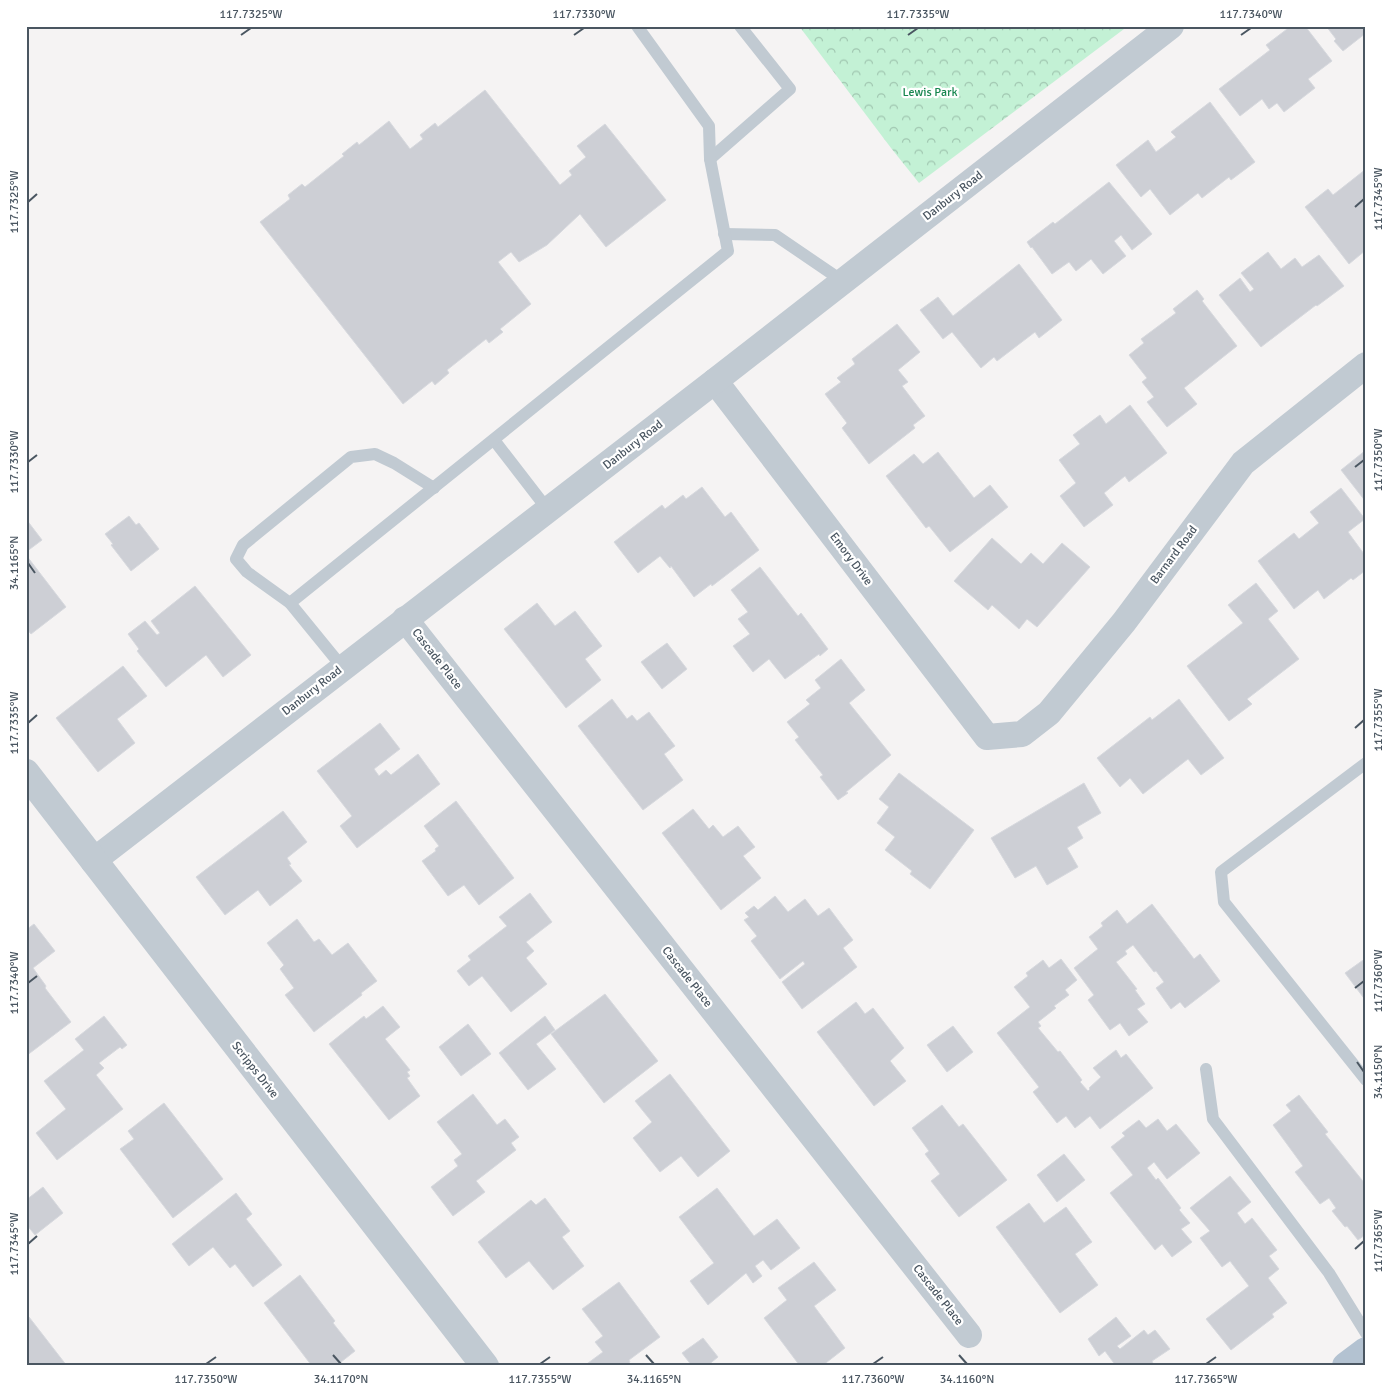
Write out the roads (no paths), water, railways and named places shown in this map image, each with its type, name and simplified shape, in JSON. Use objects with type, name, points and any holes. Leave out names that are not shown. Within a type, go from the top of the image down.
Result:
[{"type":"main road","points":[[1346,1366],[1366,1352]]},
{"type":"street","name":"Danbury Road","points":[[93,861],[844,282],[1171,26]]},
{"type":"street","name":"Barnard Road","points":[[987,738],[1022,734],[1049,713],[1124,622],[1243,463],[1366,365]]},
{"type":"street","name":"Emory Drive","points":[[716,381],[987,738]]},
{"type":"street","name":"Cascade Place","points":[[406,619],[969,1334]]},
{"type":"street","name":"Scripps Drive","points":[[26,773],[485,1366]]},
{"type":"lane","points":[[290,603],[728,251],[710,159],[709,126],[637,26]]},
{"type":"lane","points":[[710,159],[790,89],[740,26]]},
{"type":"lane","points":[[724,234],[775,235],[844,282]]},
{"type":"lane","points":[[494,440],[548,510]]},
{"type":"lane","points":[[343,668],[290,603],[247,572],[236,558],[243,545],[351,457],[375,454],[394,463],[434,488]]},
{"type":"lane","points":[[1366,764],[1221,872],[1224,902],[1366,1080]]},
{"type":"lane","points":[[1206,1069],[1214,1119],[1329,1273],[1366,1333]]},
{"type":"park label","name":"Lewis Park","points":[[930,92]]}]
